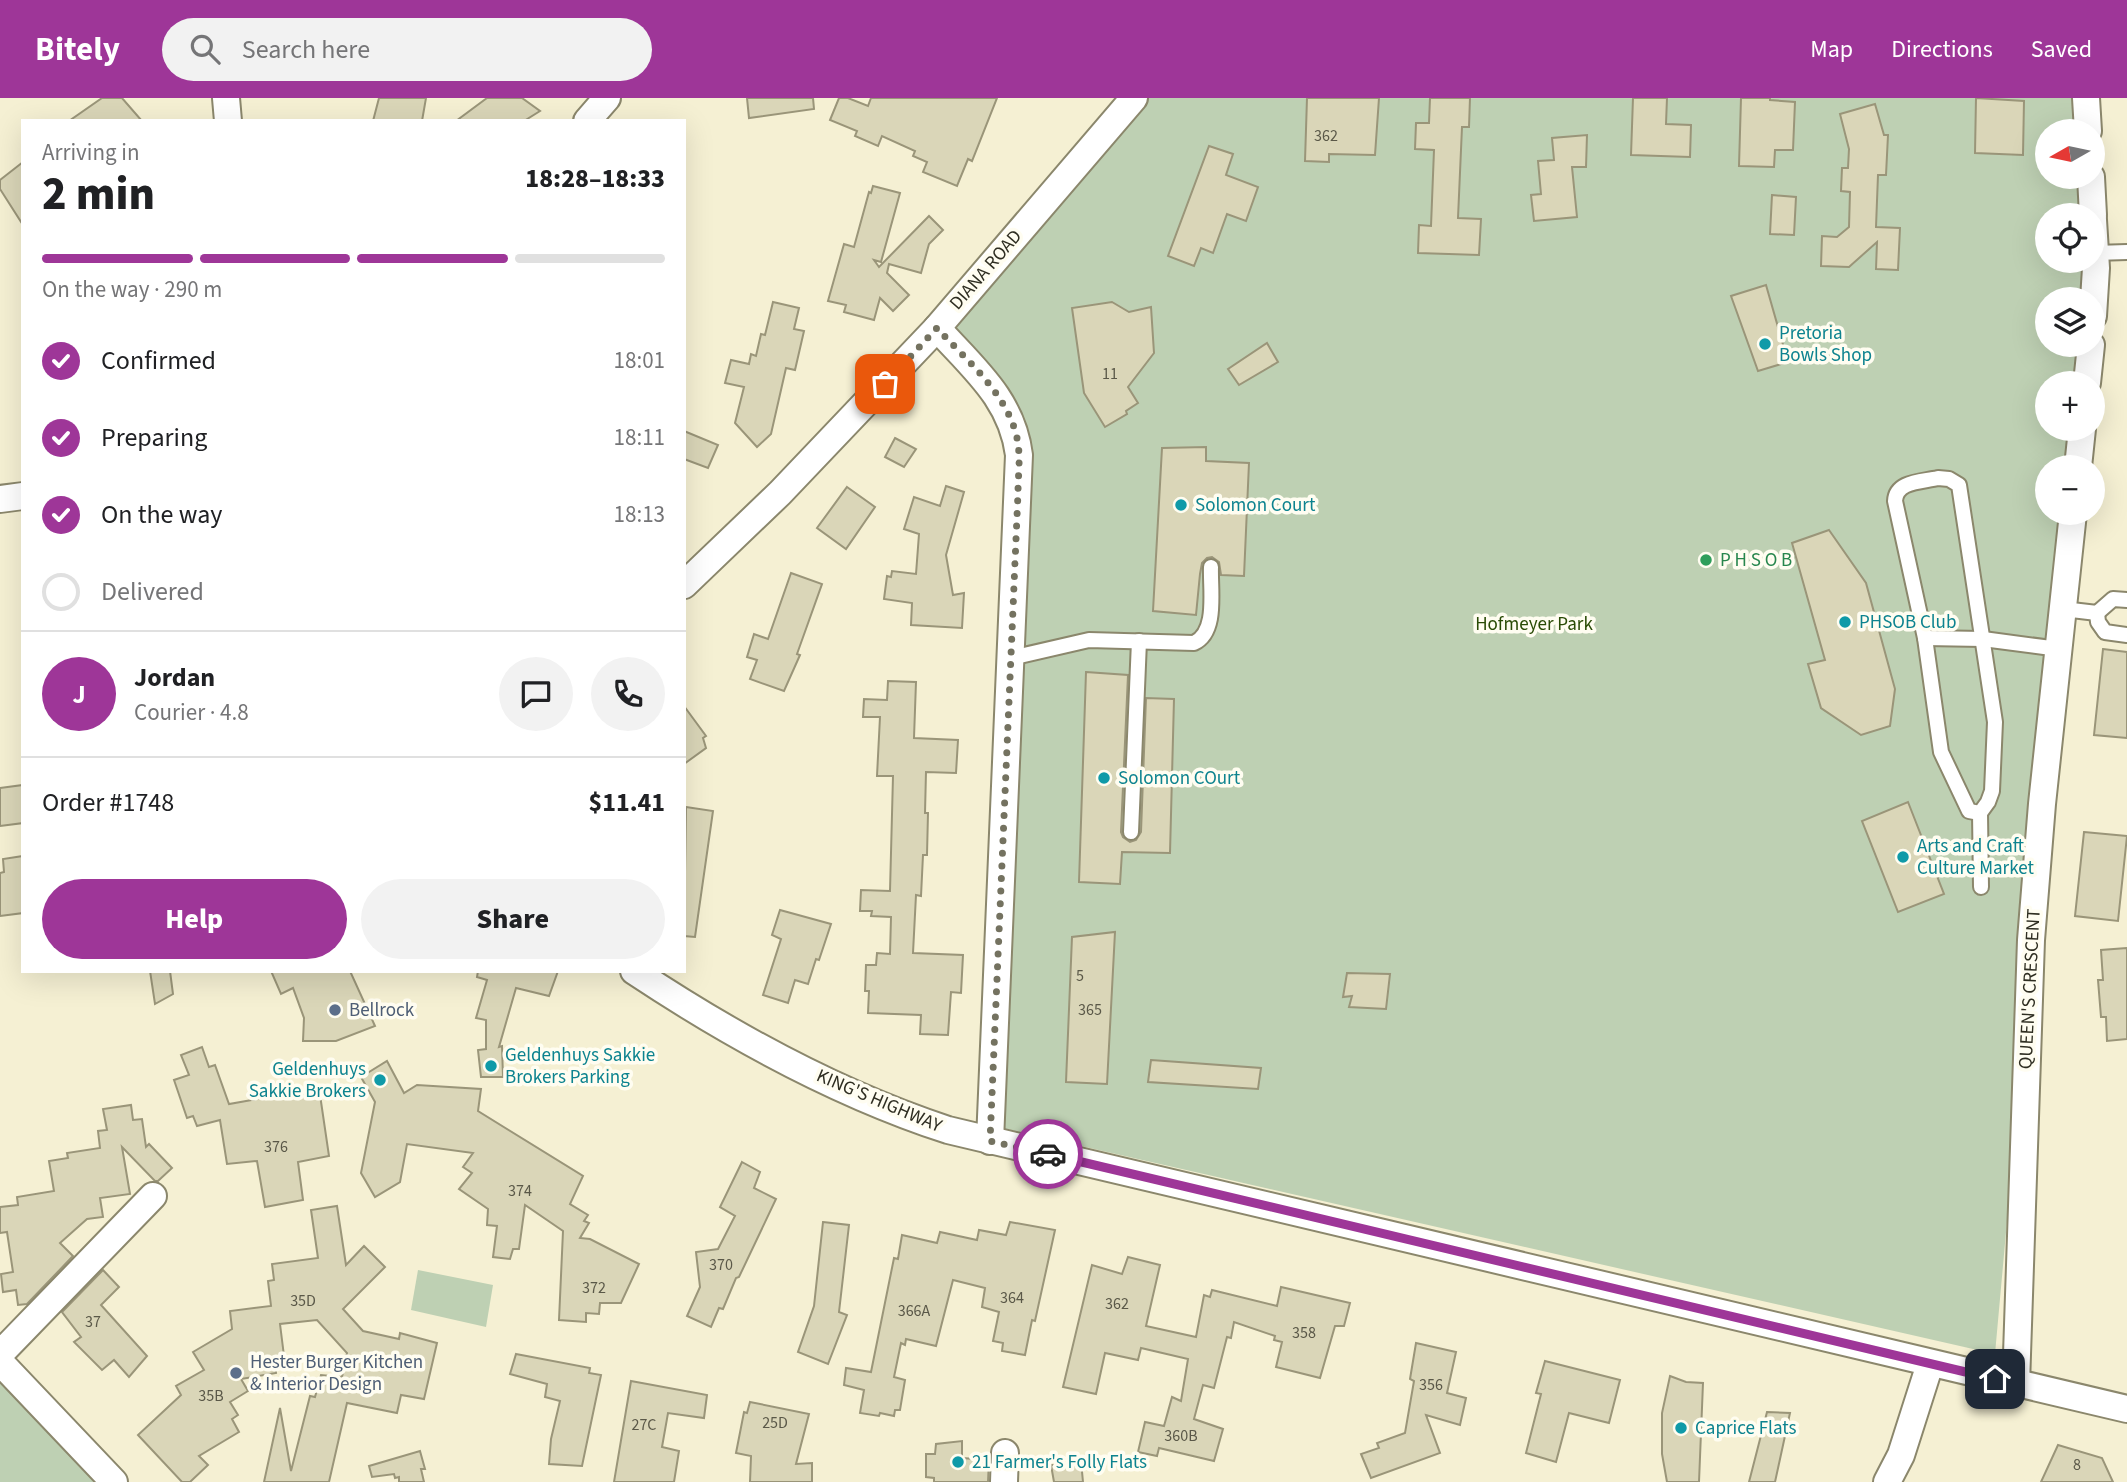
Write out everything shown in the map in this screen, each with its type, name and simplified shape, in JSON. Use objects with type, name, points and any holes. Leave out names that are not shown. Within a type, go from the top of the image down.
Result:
[{"type":"street","points":[[226,98],[228,119]]},
{"type":"street","points":[[589,119],[607,98]]},
{"type":"street","name":"DIANA ROAD","points":[[686,583],[780,493],[937,328],[1134,98]]},
{"type":"street","points":[[2087,98],[2088,119]]},
{"type":"street","points":[[937,328],[994,390],[1006,410],[1017,438],[1019,455],[990,1141]]},
{"type":"street","points":[[0,499],[21,496]]},
{"type":"street","name":"QUEEN'S CRESCENT","points":[[2016,1384],[2031,940],[2072,525]]},
{"type":"street","name":"KING'S HIGHWAY","points":[[637,973],[727,1029],[833,1084],[906,1116],[990,1141],[2127,1409]]},
{"type":"street","points":[[0,1354],[153,1196]]},
{"type":"street","points":[[0,1362],[114,1482]]},
{"type":"street","points":[[1887,1482],[1902,1455],[1930,1364]]},
{"type":"street","points":[[1004,1482],[1005,1453]]},
{"type":"lane","points":[[2105,253],[2127,252]]},
{"type":"lane","points":[[1980,813],[1969,811],[1941,752],[1925,638],[1895,501],[1896,493],[1901,487],[1938,478],[1949,479],[1959,485],[1995,722],[1992,791],[1980,813],[1981,887]]},
{"type":"lane","points":[[1011,658],[1088,640],[1194,643],[1203,638],[1209,627],[1211,567]]},
{"type":"lane","points":[[2063,609],[2096,613],[2113,599],[2127,600]]},
{"type":"lane","points":[[2096,613],[2101,629],[2105,632],[2127,635]]},
{"type":"lane","points":[[1925,638],[1983,639],[2059,649]]},
{"type":"lane","points":[[1131,832],[1139,641]]},
{"type":"green space","name":"Hofmeyer Park","points":[[1124,98],[2078,98],[2081,119],[2035,119],[2035,189],[2088,189],[2090,203],[2035,203],[2035,273],[2092,273],[2092,287],[2035,287],[2035,357],[2085,357],[2084,371],[2035,371],[2035,441],[2078,441],[2076,455],[2035,455],[2035,525],[2070,525],[1995,1354],[1002,1128],[1013,425],[937,328]]},
{"type":"green space","points":[[418,1270],[493,1285],[486,1327],[411,1310]]},
{"type":"green space","points":[[0,1382],[95,1482],[0,1482]]},
{"type":"building","points":[[102,98],[122,98],[140,119],[72,119]]},
{"type":"building","points":[[379,98],[426,98],[422,119],[374,119]]},
{"type":"building","points":[[487,98],[522,98],[540,111],[527,119],[459,119]]},
{"type":"building","points":[[747,98],[813,98],[814,109],[749,118]]},
{"type":"building","points":[[839,98],[848,98],[868,106],[871,98],[997,98],[972,161],[968,159],[957,186],[923,172],[927,162],[913,156],[915,151],[882,136],[878,146],[855,136],[857,131],[830,120]]},
{"type":"building","points":[[1307,98],[1379,98],[1375,155],[1329,154],[1329,162],[1305,161]]},
{"type":"building","points":[[1430,98],[1470,98],[1469,127],[1462,127],[1458,218],[1481,219],[1479,255],[1418,253],[1419,225],[1431,226],[1434,150],[1415,149],[1416,123],[1429,123]]},
{"type":"building","points":[[1633,98],[1667,98],[1666,124],[1691,125],[1690,157],[1631,155]]},
{"type":"building","points":[[1741,98],[1770,98],[1795,102],[1793,150],[1775,150],[1774,167],[1739,166]]},
{"type":"building","points":[[1976,98],[2024,101],[2023,155],[1975,153]]},
{"type":"building","points":[[1875,104],[1884,135],[1888,135],[1886,175],[1878,175],[1876,227],[1900,228],[1898,270],[1876,269],[1877,242],[1849,267],[1821,266],[1822,236],[1837,237],[1849,227],[1850,192],[1841,191],[1842,168],[1848,168],[1849,149],[1840,114]]},
{"type":"building","points":[[1587,135],[1586,167],[1572,167],[1577,217],[1534,221],[1531,195],[1541,194],[1538,161],[1554,160],[1552,138]]},
{"type":"building","points":[[1209,146],[1233,154],[1226,175],[1258,187],[1246,221],[1227,214],[1213,253],[1201,248],[1194,266],[1168,256]]},
{"type":"building","points":[[21,164],[21,222],[0,189],[0,180]]},
{"type":"building","points":[[873,186],[900,193],[881,262],[874,260],[879,267],[929,216],[943,230],[929,244],[921,273],[889,264],[887,273],[909,295],[893,311],[880,298],[874,320],[844,312],[846,305],[828,301],[844,244],[854,247]]},
{"type":"building","points":[[1772,195],[1796,197],[1794,235],[1770,234]]},
{"type":"building","name":"Pretoria Bowls Shop","points":[[1766,285],[1788,362],[1758,371],[1731,296]]},
{"type":"building","points":[[773,302],[799,308],[794,329],[804,331],[795,370],[786,368],[771,434],[757,447],[735,423],[744,387],[725,383],[731,360],[749,364],[751,354],[756,356],[761,334],[765,335]]},
{"type":"building","points":[[1112,302],[1129,312],[1151,307],[1154,353],[1128,387],[1138,403],[1126,411],[1127,414],[1105,427],[1084,393],[1072,308]]},
{"type":"building","points":[[1267,343],[1278,362],[1239,385],[1228,369]]},
{"type":"building","points":[[686,432],[718,445],[708,468],[686,460]]},
{"type":"building","points":[[895,438],[916,449],[904,467],[885,457]]},
{"type":"building","name":"Solomon Court","points":[[1206,447],[1206,461],[1249,463],[1244,576],[1221,575],[1219,562],[1212,557],[1207,558],[1202,563],[1196,615],[1153,611],[1162,448]]},
{"type":"building","points":[[946,486],[964,492],[946,555],[953,595],[964,593],[962,628],[911,625],[912,603],[884,599],[887,576],[891,577],[892,571],[916,574],[919,534],[904,529],[914,497],[940,506]]},
{"type":"building","points":[[847,487],[875,507],[846,549],[817,528]]},
{"type":"building","name":"PHSOB Club","points":[[1829,530],[1866,583],[1895,689],[1890,726],[1861,735],[1821,708],[1808,664],[1825,660],[1792,543]]},
{"type":"building","points":[[791,573],[822,584],[797,654],[800,655],[784,691],[750,679],[757,660],[747,657],[754,634],[768,639]]},
{"type":"building","points":[[2103,649],[2127,652],[2127,738],[2094,735]]},
{"type":"building","name":"Solomon COurt","points":[[1086,672],[1128,675],[1121,832],[1130,842],[1136,840],[1141,832],[1146,698],[1174,699],[1170,853],[1122,852],[1120,884],[1079,882]]},
{"type":"building","points":[[888,681],[916,682],[914,738],[958,740],[956,773],[926,772],[927,855],[923,855],[921,896],[916,895],[913,953],[963,955],[961,993],[951,992],[948,1035],[920,1034],[921,1015],[868,1013],[866,965],[876,965],[877,953],[890,954],[891,917],[871,916],[872,911],[860,911],[861,890],[890,891],[893,776],[877,776],[880,717],[863,717],[864,699],[887,700]]},
{"type":"building","points":[[686,709],[706,736],[703,738],[706,748],[686,763]]},
{"type":"building","points":[[21,785],[21,823],[0,826],[0,788]]},
{"type":"building","name":"Arts and Craft Culture Market","points":[[1908,802],[1944,894],[1898,912],[1862,821]]},
{"type":"building","points":[[686,807],[713,811],[695,937],[686,936]]},
{"type":"building","points":[[2084,832],[2127,836],[2118,921],[2075,916]]},
{"type":"building","points":[[21,856],[21,913],[0,916],[0,873],[4,872],[3,859]]},
{"type":"building","points":[[780,910],[831,924],[808,984],[795,980],[788,1003],[763,995],[781,939],[772,935]]},
{"type":"building","points":[[1115,932],[1107,1084],[1066,1082],[1072,937]]},
{"type":"building","points":[[2127,948],[2127,1039],[2107,1041],[2106,1017],[2101,1017],[2098,980],[2103,980],[2101,950]]},
{"type":"building","points":[[150,973],[170,973],[173,994],[155,1004]]},
{"type":"building","name":"Bellrock","points":[[272,973],[351,973],[375,1026],[336,1041],[303,1041],[304,1018],[293,988],[281,994]]},
{"type":"building","points":[[478,973],[557,973],[549,996],[516,988],[499,1047],[502,1046],[503,1077],[481,1077],[478,1050],[486,1049],[486,1020],[476,1018],[487,980],[477,977]]},
{"type":"building","points":[[1347,973],[1390,974],[1386,1009],[1349,1007],[1352,996],[1343,997]]},
{"type":"building","points":[[202,1047],[209,1067],[215,1065],[229,1104],[319,1088],[329,1156],[298,1162],[303,1200],[265,1207],[257,1161],[227,1164],[220,1120],[197,1126],[193,1116],[187,1118],[174,1080],[189,1075],[181,1055]]},
{"type":"building","points":[[1151,1060],[1261,1068],[1258,1089],[1148,1082]]},
{"type":"building","points":[[387,1061],[404,1093],[417,1085],[481,1089],[478,1111],[583,1176],[570,1204],[588,1215],[584,1221],[589,1223],[580,1238],[590,1239],[639,1264],[621,1303],[600,1303],[599,1314],[586,1313],[586,1322],[559,1320],[563,1231],[525,1205],[519,1249],[513,1249],[510,1259],[493,1257],[497,1226],[487,1225],[488,1209],[459,1189],[472,1173],[463,1167],[473,1153],[407,1144],[400,1182],[375,1197],[361,1173],[375,1102],[361,1077]]},
{"type":"building","points":[[131,1105],[133,1120],[142,1119],[146,1147],[149,1144],[172,1168],[155,1181],[122,1147],[130,1194],[100,1198],[103,1217],[87,1219],[60,1243],[73,1256],[27,1304],[18,1305],[16,1290],[3,1292],[1,1274],[13,1272],[7,1232],[0,1233],[0,1207],[18,1205],[17,1197],[54,1191],[49,1161],[68,1158],[67,1153],[100,1148],[98,1131],[107,1130],[103,1109]]},
{"type":"building","points":[[742,1162],[760,1172],[754,1188],[776,1199],[723,1309],[719,1308],[711,1327],[687,1316],[700,1287],[696,1252],[718,1249],[735,1216],[720,1207]]},
{"type":"building","points":[[337,1206],[346,1265],[364,1246],[385,1267],[343,1309],[363,1331],[399,1339],[400,1333],[437,1343],[424,1399],[401,1395],[397,1413],[347,1403],[329,1482],[264,1482],[280,1408],[291,1471],[310,1396],[315,1397],[321,1375],[342,1377],[347,1353],[317,1320],[280,1324],[284,1356],[274,1357],[276,1373],[241,1379],[248,1391],[230,1402],[238,1415],[232,1419],[239,1432],[199,1456],[208,1465],[190,1482],[182,1482],[138,1435],[181,1395],[176,1386],[204,1370],[193,1352],[232,1329],[230,1311],[271,1306],[268,1281],[274,1280],[272,1264],[318,1258],[311,1210]]},
{"type":"building","points":[[823,1222],[849,1225],[839,1312],[847,1315],[828,1364],[798,1352],[814,1306]]},
{"type":"building","points":[[1010,1222],[1055,1230],[1025,1355],[1002,1351],[1003,1343],[993,1341],[999,1312],[982,1307],[985,1288],[953,1280],[936,1346],[906,1339],[905,1345],[901,1343],[894,1377],[905,1380],[900,1410],[895,1410],[894,1416],[860,1413],[864,1390],[844,1385],[846,1368],[871,1372],[894,1258],[898,1259],[902,1235],[937,1243],[940,1232],[977,1240],[979,1230],[1006,1235]]},
{"type":"building","points":[[1128,1257],[1160,1265],[1146,1326],[1196,1337],[1204,1295],[1210,1297],[1212,1290],[1277,1306],[1281,1287],[1350,1303],[1344,1326],[1335,1326],[1320,1378],[1276,1367],[1282,1342],[1274,1340],[1275,1336],[1234,1322],[1231,1338],[1227,1337],[1214,1388],[1203,1385],[1194,1419],[1223,1429],[1214,1461],[1159,1448],[1157,1456],[1138,1452],[1145,1422],[1164,1426],[1172,1397],[1181,1401],[1188,1359],[1141,1348],[1138,1360],[1105,1353],[1096,1394],[1063,1387],[1092,1265],[1122,1274]]},
{"type":"building","points":[[103,1270],[119,1287],[101,1305],[147,1356],[129,1377],[114,1360],[102,1370],[74,1342],[81,1337],[62,1312]]},
{"type":"building","points":[[1416,1343],[1456,1352],[1447,1393],[1466,1398],[1460,1425],[1426,1415],[1440,1453],[1371,1478],[1361,1454],[1379,1448],[1377,1443],[1405,1433],[1414,1381],[1410,1379]]},
{"type":"building","points":[[516,1354],[590,1368],[589,1373],[601,1375],[582,1466],[549,1464],[551,1439],[560,1401],[545,1397],[547,1384],[510,1374]]},
{"type":"building","points":[[1545,1361],[1620,1380],[1609,1423],[1569,1413],[1556,1462],[1526,1453],[1541,1394],[1536,1393]]},
{"type":"building","name":"Caprice Flats","points":[[1670,1376],[1686,1382],[1703,1383],[1699,1482],[1667,1482],[1662,1454],[1662,1413]]},
{"type":"building","points":[[631,1381],[707,1395],[704,1418],[668,1413],[662,1447],[679,1451],[674,1482],[614,1482]]},
{"type":"building","points":[[750,1402],[809,1414],[796,1464],[812,1463],[812,1482],[750,1482],[751,1456],[736,1453],[744,1412],[747,1413]]},
{"type":"building","points":[[1767,1412],[1790,1413],[1775,1482],[1749,1482]]},
{"type":"building","name":"21 Farmer's Folly Flats","points":[[962,1441],[962,1458],[989,1460],[988,1482],[934,1482],[934,1478],[926,1477],[926,1454],[935,1454],[936,1444]]},
{"type":"building","points":[[2058,1445],[2102,1458],[2113,1482],[2041,1482]]},
{"type":"building","points":[[420,1451],[425,1469],[421,1469],[424,1482],[399,1482],[399,1477],[395,1478],[394,1474],[372,1477],[369,1466]]},
{"type":"building","points":[[1081,1461],[1083,1482],[1054,1482],[1051,1465]]},
{"type":"way so far","points":[[885,384],[937,328],[994,390],[1006,410],[1017,438],[1018,493],[990,1141],[1048,1154]]},
{"type":"place","name":"Pretoria Bowls Shop","points":[[1765,344]]},
{"type":"place","name":"Solomon Court","points":[[1181,505]]},
{"type":"place","name":"P H S O B","points":[[1706,560]]},
{"type":"place","name":"PHSOB Club","points":[[1845,622]]},
{"type":"place","name":"Solomon COurt","points":[[1104,778]]},
{"type":"place","name":"Arts and Craft Culture Market","points":[[1903,857]]},
{"type":"place","name":"Bellrock","points":[[335,1010]]},
{"type":"place","name":"Geldenhuys Sakkie Brokers Parking","points":[[491,1066]]},
{"type":"place","name":"Geldenhuys Sakkie Brokers","points":[[380,1080]]},
{"type":"place","name":"Hester Burger Kitchen & Interior Design","points":[[236,1373]]},
{"type":"place","name":"Caprice Flats","points":[[1681,1428]]},
{"type":"place","name":"21 Farmer's Folly Flats","points":[[958,1462]]},
{"type":"route","points":[[1048,1154],[1995,1379]]}]
